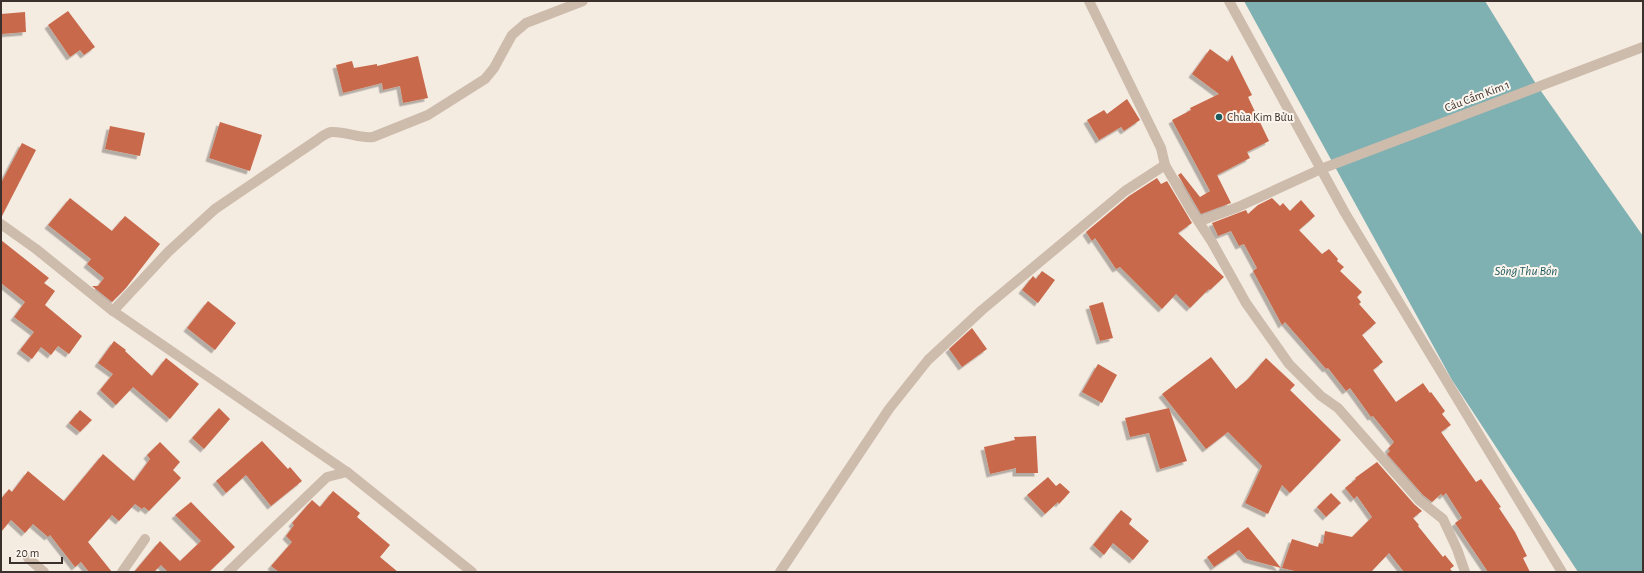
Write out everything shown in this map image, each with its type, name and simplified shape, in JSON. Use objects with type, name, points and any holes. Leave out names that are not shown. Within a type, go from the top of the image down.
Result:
[{"type":"street","points":[[114,311],[168,252],[215,209],[317,140],[330,132],[339,132],[364,138],[373,137],[428,115],[485,78],[494,68],[512,35],[518,28],[570,3],[583,1]]},
{"type":"street","points":[[1089,1],[1161,148],[1165,165],[1191,210],[1200,221],[1246,303],[1289,364],[1321,396],[1338,408],[1419,500],[1443,519],[1457,549],[1465,572]]},
{"type":"street","points":[[1229,1],[1349,220],[1562,572]]},
{"type":"street","name":"Cầu Cẩm Kim 1","points":[[1200,221],[1238,207],[1321,169],[1643,47]]},
{"type":"street","points":[[780,572],[889,409],[928,360],[982,310],[1119,196],[1165,165]]},
{"type":"street","points":[[1,224],[36,249],[114,311],[348,472],[472,572]]},
{"type":"street","points":[[228,572],[327,477],[348,472]]},
{"type":"street","points":[[122,572],[145,539]]},
{"type":"street","points":[[28,558],[44,572]]},
{"type":"water","name":"Sông Thu Bồn","points":[[1244,1],[1485,1],[1536,84],[1643,236],[1643,572],[1578,572],[1452,380]]},
{"type":"building","points":[[68,11],[95,47],[84,55],[80,50],[70,57],[48,25]]},
{"type":"building","points":[[25,12],[26,32],[1,34],[1,14]]},
{"type":"building","points":[[1210,49],[1228,62],[1232,55],[1252,95],[1248,97],[1269,141],[1247,152],[1250,158],[1217,175],[1231,203],[1201,214],[1178,175],[1181,173],[1200,197],[1210,191],[1172,120],[1191,110],[1190,108],[1219,94],[1192,74]]},
{"type":"building","points":[[418,56],[428,98],[403,103],[400,86],[383,90],[382,83],[343,93],[336,65],[352,61],[354,68],[377,64],[377,66]]},
{"type":"building","points":[[1127,99],[1140,120],[1124,131],[1121,127],[1099,140],[1087,120],[1104,110],[1107,114]]},
{"type":"building","points":[[220,122],[262,135],[250,171],[209,158]]},
{"type":"building","points":[[110,126],[145,133],[140,156],[105,149]]},
{"type":"building","points":[[22,143],[36,150],[1,218],[1,183]]},
{"type":"building","points":[[1157,178],[1161,184],[1167,181],[1192,223],[1178,233],[1224,277],[1210,290],[1209,289],[1190,308],[1176,294],[1162,309],[1120,267],[1116,269],[1095,238],[1092,241],[1086,232],[1129,196]]},
{"type":"building","points":[[70,198],[112,231],[125,216],[160,244],[126,288],[112,302],[92,286],[98,286],[104,278],[87,264],[91,259],[48,225]]},
{"type":"building","points":[[1272,198],[1280,206],[1283,203],[1290,211],[1301,200],[1315,216],[1299,230],[1322,254],[1329,249],[1338,259],[1337,261],[1344,267],[1340,271],[1362,292],[1357,297],[1361,302],[1359,304],[1376,323],[1362,335],[1383,362],[1373,370],[1396,402],[1423,383],[1430,393],[1431,392],[1445,411],[1442,414],[1451,425],[1441,432],[1476,482],[1481,479],[1501,507],[1499,508],[1515,532],[1527,556],[1523,558],[1530,572],[1488,572],[1455,523],[1462,518],[1446,493],[1443,496],[1441,494],[1432,502],[1423,495],[1387,454],[1390,451],[1388,449],[1394,442],[1373,416],[1371,417],[1350,388],[1346,391],[1328,368],[1326,369],[1285,322],[1282,325],[1253,271],[1257,268],[1244,244],[1239,246],[1231,231],[1218,236],[1212,223],[1246,210],[1248,214],[1258,205]]},
{"type":"building","points":[[1,240],[49,278],[44,283],[55,291],[45,305],[82,336],[69,354],[58,346],[51,355],[41,347],[32,359],[20,350],[34,332],[14,317],[25,302],[1,283]]},
{"type":"building","points":[[1042,271],[1055,280],[1038,303],[1022,290],[1033,276],[1036,279]]},
{"type":"building","points":[[208,301],[236,323],[215,350],[187,328]]},
{"type":"building","points":[[1103,302],[1113,338],[1100,341],[1089,306]]},
{"type":"building","points":[[972,328],[987,349],[962,367],[949,349]]},
{"type":"building","points":[[114,341],[126,350],[125,351],[152,376],[166,358],[199,384],[170,419],[133,387],[116,405],[100,390],[113,374],[98,363]]},
{"type":"building","points":[[1211,357],[1236,389],[1248,379],[1266,358],[1295,385],[1290,390],[1341,440],[1290,493],[1282,485],[1268,514],[1245,503],[1262,466],[1228,432],[1206,449],[1162,394]]},
{"type":"building","points":[[1098,364],[1117,375],[1102,403],[1082,392]]},
{"type":"building","points":[[219,408],[230,419],[204,449],[192,438]]},
{"type":"building","points":[[1169,408],[1187,461],[1160,469],[1149,433],[1130,437],[1125,418]]},
{"type":"building","points":[[80,410],[92,420],[80,432],[69,423]]},
{"type":"building","points":[[1036,436],[1038,473],[1016,473],[1016,468],[990,474],[984,447],[1015,440],[1014,437]]},
{"type":"building","points":[[262,441],[288,469],[290,467],[302,481],[271,506],[246,475],[226,493],[216,481]]},
{"type":"building","points":[[160,442],[180,462],[173,470],[181,478],[149,511],[144,507],[142,509],[135,504],[119,521],[112,515],[88,542],[112,572],[89,572],[81,562],[75,567],[50,535],[48,537],[33,524],[25,533],[11,520],[1,532],[1,499],[9,489],[12,492],[28,471],[64,501],[103,454],[134,481],[150,459],[147,455]]},
{"type":"building","points":[[1377,462],[1422,511],[1413,518],[1443,557],[1445,555],[1454,566],[1450,569],[1453,572],[1404,572],[1389,553],[1371,572],[1299,572],[1282,568],[1292,539],[1318,547],[1319,543],[1323,544],[1325,531],[1352,537],[1372,517],[1357,496],[1354,499],[1345,488],[1356,479],[1355,478]]},
{"type":"building","points":[[1048,477],[1056,486],[1060,483],[1070,492],[1059,504],[1058,502],[1045,514],[1027,495]]},
{"type":"building","points":[[333,491],[360,513],[357,517],[390,545],[380,557],[398,572],[279,572],[271,566],[292,542],[286,536],[294,525],[292,523],[312,500],[320,507]]},
{"type":"building","points":[[1331,493],[1341,503],[1326,517],[1317,507]]},
{"type":"building","points":[[191,502],[235,547],[209,572],[168,572],[161,565],[154,572],[134,572],[160,541],[180,561],[201,541],[175,515]]},
{"type":"building","points":[[1121,510],[1132,519],[1129,524],[1149,541],[1133,560],[1113,543],[1104,555],[1093,545]]},
{"type":"building","points":[[1248,527],[1281,568],[1247,559],[1239,550],[1214,567],[1207,557]]},
{"type":"place","name":"Chùa Kim Bửu","points":[[1219,117]]}]
